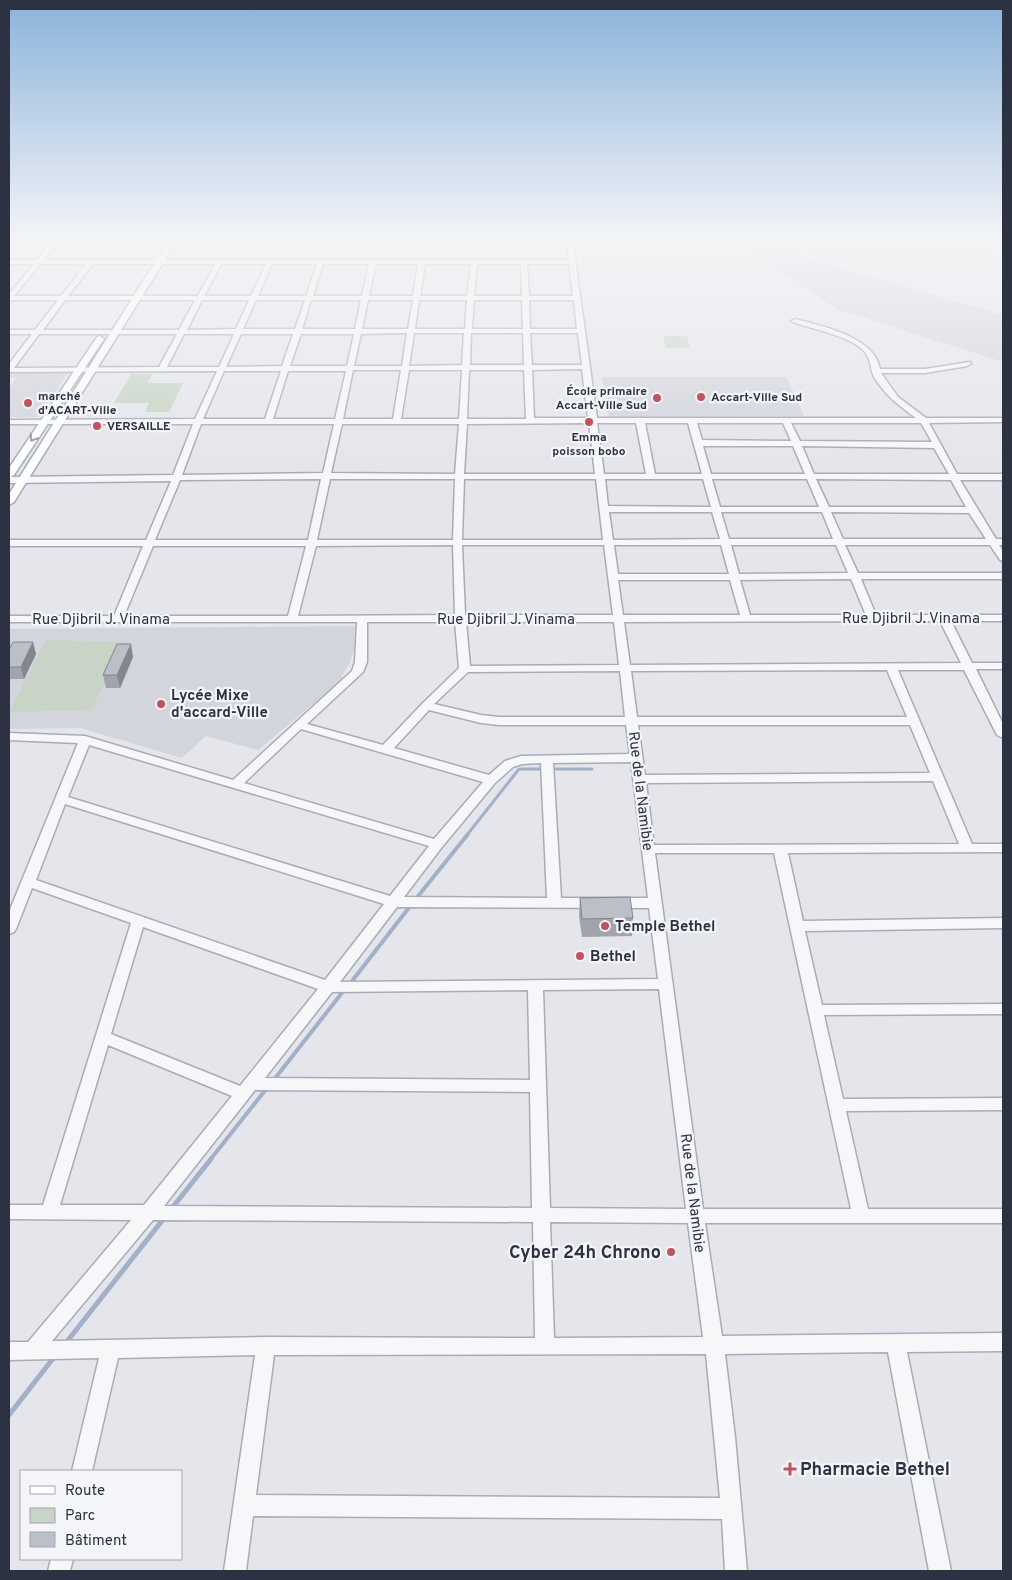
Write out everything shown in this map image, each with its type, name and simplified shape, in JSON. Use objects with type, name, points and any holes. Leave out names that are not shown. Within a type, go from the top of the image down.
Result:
[{"type":"main road","points":[[9,475],[117,311]]},
{"type":"main road","points":[[9,502],[130,311]]},
{"type":"street","points":[[9,369],[53,311]]},
{"type":"street","points":[[162,369],[194,311]]},
{"type":"street","points":[[118,618],[177,477],[198,421],[248,311]]},
{"type":"street","points":[[268,421],[305,311]]},
{"type":"street","points":[[292,619],[312,543],[325,476],[351,369],[361,311]]},
{"type":"street","points":[[397,421],[414,311]]},
{"type":"street","points":[[465,669],[458,619],[456,542],[458,476],[469,311]]},
{"type":"street","points":[[525,311],[530,421]]},
{"type":"street","name":"Rue de la Namibie","points":[[579,311],[696,1216],[715,1345],[732,1509],[736,1571]]},
{"type":"street","points":[[795,321],[861,343],[874,362],[879,379],[900,405],[924,420],[972,510],[998,542],[1003,558]]},
{"type":"street","points":[[9,332],[582,331]]},
{"type":"street","points":[[877,371],[918,372],[967,364]]},
{"type":"street","points":[[9,369],[586,367]]},
{"type":"street","points":[[692,420],[746,618]]},
{"type":"street","points":[[786,420],[872,617]]},
{"type":"street","points":[[9,422],[1003,420]]},
{"type":"street","points":[[640,421],[651,476]]},
{"type":"street","points":[[698,443],[936,445]]},
{"type":"street","points":[[9,480],[325,476],[1003,477]]},
{"type":"street","points":[[605,509],[972,510]]},
{"type":"street","points":[[9,543],[998,542]]},
{"type":"street","points":[[613,577],[734,575],[1003,576]]},
{"type":"street","points":[[944,618],[968,666],[1000,722],[1003,735]]},
{"type":"street","name":"Rue Djibril J. Vinama","points":[[9,619],[1003,618]]},
{"type":"street","points":[[235,784],[357,672],[361,662],[362,619]]},
{"type":"street","points":[[891,666],[967,848]]},
{"type":"street","points":[[385,751],[426,706],[465,669],[1003,666]]},
{"type":"street","points":[[426,706],[481,719],[499,721],[914,721]]},
{"type":"street","points":[[299,725],[492,780]]},
{"type":"street","points":[[9,736],[85,740],[437,844]]},
{"type":"street","points":[[9,929],[85,740]]},
{"type":"street","points":[[33,1350],[148,1213],[328,987],[437,844],[492,780],[510,764],[515,762],[637,758]]},
{"type":"street","points":[[547,760],[554,902]]},
{"type":"street","points":[[640,779],[937,777]]},
{"type":"street","points":[[61,799],[394,902],[655,903]]},
{"type":"street","points":[[780,848],[861,1216]]},
{"type":"street","points":[[648,849],[1003,848]]},
{"type":"street","points":[[28,882],[328,987],[666,984]]},
{"type":"street","points":[[49,1212],[138,922]]},
{"type":"street","points":[[797,926],[1003,923]]},
{"type":"street","points":[[535,985],[544,1347]]},
{"type":"street","points":[[816,1010],[1003,1009]]},
{"type":"street","points":[[104,1037],[246,1089],[538,1086]]},
{"type":"street","points":[[836,1105],[1003,1104]]},
{"type":"street","points":[[9,1212],[541,1216],[1003,1216]]},
{"type":"street","points":[[9,1351],[266,1346],[544,1347],[1003,1342]]},
{"type":"street","points":[[896,1343],[940,1571]]},
{"type":"street","points":[[236,1571],[266,1346]]},
{"type":"street","points":[[82,1470],[110,1350]]},
{"type":"street","points":[[244,1506],[732,1509]]},
{"type":"shaded area","points":[[842,311],[988,311],[1003,315],[1003,362]]},
{"type":"shaded area","name":"marché d'ACART-Ville","points":[[9,372],[69,372],[38,417],[9,417],[9,388],[16,378],[9,378]]},
{"type":"shaded area","name":"Accart-Ville Sud","points":[[602,377],[786,377],[804,416],[609,417]]},
{"type":"shaded area","name":"Lycée Mixe d'accard-Ville","points":[[355,626],[354,651],[342,675],[342,680],[258,750],[206,736],[182,758],[80,728],[9,729],[9,629]]},
{"type":"green space","points":[[663,336],[687,336],[690,348],[666,348]]},
{"type":"green space","points":[[131,374],[152,374],[148,383],[183,383],[169,412],[145,412],[149,403],[114,403]]},
{"type":"green space","points":[[46,640],[124,642],[91,710],[9,712]]},
{"type":"building","points":[[13,642],[33,642],[21,667],[9,667],[9,650]]},
{"type":"building","points":[[117,644],[131,644],[117,675],[103,675]]},
{"type":"building","points":[[630,897],[633,918],[582,919],[580,898]]},
{"type":"waterway","points":[[467,835],[519,769],[592,769]]},
{"type":"waterway","points":[[415,900],[468,834]]},
{"type":"waterway","points":[[349,985],[411,905]]},
{"type":"waterway","points":[[273,1081],[345,989]]},
{"type":"waterway","points":[[210,1160],[267,1088]]},
{"type":"waterway","points":[[172,1208],[211,1159]]},
{"type":"waterway","points":[[65,1344],[165,1217]]},
{"type":"waterway","points":[[9,1415],[55,1356]]},
{"type":"place","name":"Accart-Ville Sud","points":[[701,397]]},
{"type":"place","name":"École primaire Accart-Ville Sud","points":[[657,398]]},
{"type":"place","name":"marché d'ACART-Ville","points":[[28,403]]},
{"type":"place","name":"Emma poisson bobo","points":[[589,422]]},
{"type":"place","name":"VERSAILLE","points":[[97,426]]},
{"type":"place","name":"Lycée Mixe d'accard-Ville","points":[[161,704]]},
{"type":"place","name":"Temple Bethel","points":[[605,926]]},
{"type":"place","name":"Bethel","points":[[580,956]]},
{"type":"place","name":"Cyber 24h Chrono","points":[[671,1252]]},
{"type":"place","name":"Pharmacie Bethel","points":[[790,1469]]}]
